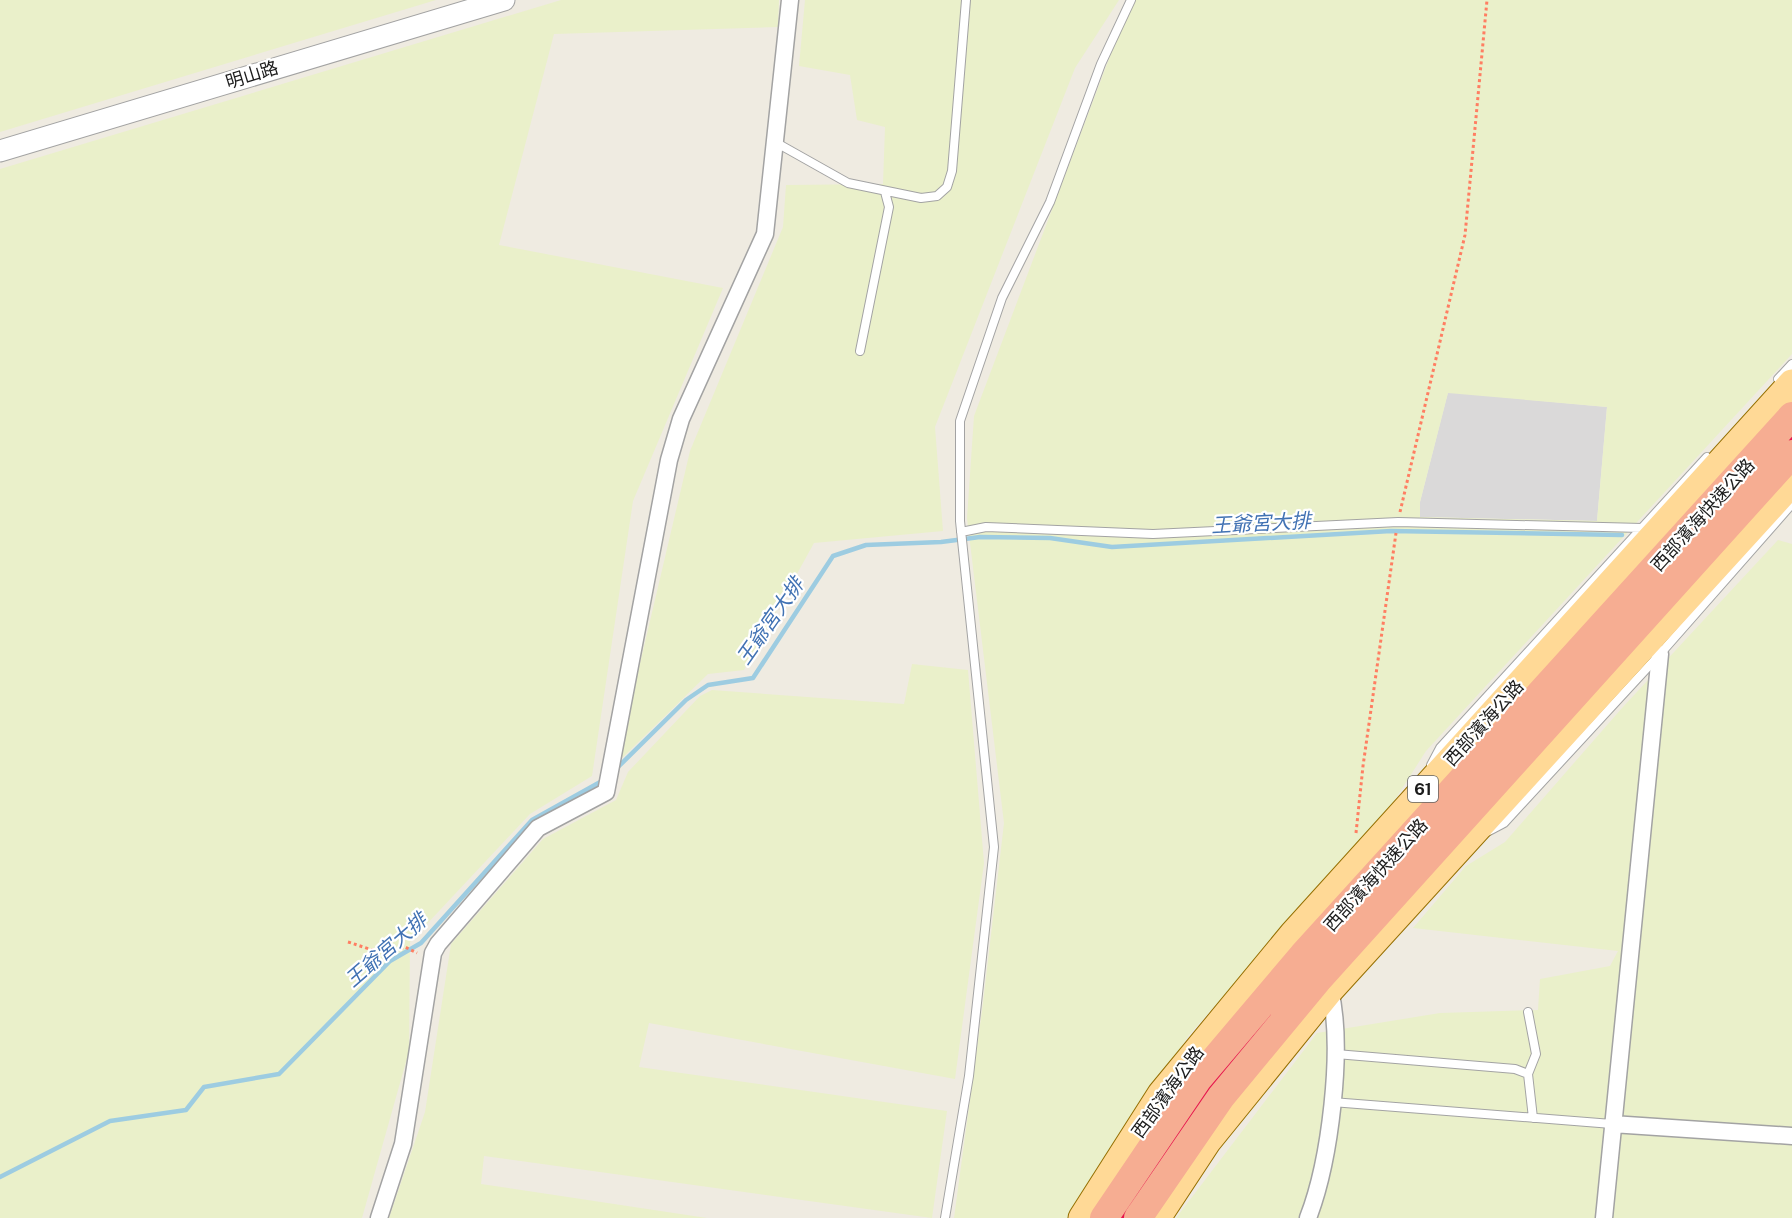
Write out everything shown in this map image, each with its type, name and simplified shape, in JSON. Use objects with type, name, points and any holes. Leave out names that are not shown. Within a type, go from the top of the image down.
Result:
[{"type":"highway","name":"西部濱海快速公路","points":[[1104,1218],[1162,1129],[1198,1080],[1303,956],[1792,416]]},
{"type":"highway","name":"西部濱海快速公路","points":[[1138,1218],[1221,1097],[1317,981],[1792,454]]},
{"type":"main road","name":"西部濱海公路","points":[[1082,1218],[1161,1094],[1293,934],[1780,386]]},
{"type":"main road","points":[[1157,1218],[1207,1142],[1330,990],[1792,483]]},
{"type":"street","name":"明山路","points":[[0,151],[504,0]]},
{"type":"street","points":[[379,1218],[403,1144],[433,953],[438,944],[538,828],[606,792],[669,460],[681,419],[765,234],[790,0]]},
{"type":"street","points":[[1604,1218],[1660,654]]},
{"type":"street","points":[[1308,1218],[1316,1198],[1332,1102],[1336,1054],[1335,1010],[1330,990]]},
{"type":"street","points":[[1612,1124],[1792,1136]]},
{"type":"lane","points":[[775,142],[848,183],[921,198],[937,196],[947,187],[952,171],[966,0]]},
{"type":"lane","points":[[945,1218],[969,1076],[994,847],[961,533],[960,422],[1002,298],[1050,202],[1101,64],[1131,0]]},
{"type":"lane","points":[[860,351],[888,207],[885,192]]},
{"type":"lane","points":[[1780,386],[1792,364]]},
{"type":"lane","points":[[1410,803],[1440,748],[1713,450]]},
{"type":"lane","points":[[1465,843],[1504,823],[1660,654],[1792,504]]},
{"type":"lane","points":[[1781,516],[1792,520]]},
{"type":"lane","points":[[961,533],[986,527],[1154,534],[1398,522],[1642,528]]},
{"type":"lane","points":[[1528,1012],[1536,1054],[1528,1074],[1533,1118]]},
{"type":"lane","points":[[1336,1054],[1515,1069],[1528,1074]]},
{"type":"lane","points":[[1332,1102],[1612,1124]]},
{"type":"path","points":[[1398,522],[1465,235],[1487,0]]},
{"type":"path","points":[[1356,834],[1363,766],[1396,537]]},
{"type":"path","points":[[348,942],[391,953],[405,947],[422,956]]},
{"type":"shaded area","points":[[1448,392],[1607,407],[1597,521],[1420,517],[1420,502]]},
{"type":"green space","points":[[0,0],[436,0],[0,132]]},
{"type":"green space","points":[[561,0],[779,0],[778,27],[554,34],[499,245],[723,288],[633,501],[592,776],[530,814],[410,942],[409,1051],[362,1218],[0,1218],[0,169]]},
{"type":"green space","points":[[805,0],[1119,0],[1075,68],[935,427],[943,531],[814,543],[744,670],[708,674],[621,759],[638,672],[690,451],[783,227],[786,185],[883,184],[885,127],[857,120],[850,75],[799,66]]},
{"type":"green space","points":[[1135,0],[1792,0],[1792,354],[1426,751],[1389,809],[1189,1035],[1070,1218],[954,1218],[1004,823],[967,518],[974,416],[1127,11]],"holes":[[[1448,393],[1607,407],[1597,521],[1420,517],[1420,502]]]},
{"type":"green space","points":[[1778,540],[1792,544],[1792,1218],[1176,1218],[1317,1033],[1440,1013],[1538,1010],[1540,979],[1610,966],[1618,951],[1413,928],[1466,866],[1505,842],[1622,708]]},
{"type":"green space","points":[[912,664],[968,670],[984,863],[955,1079],[649,1023],[639,1067],[947,1111],[932,1218],[484,1156],[481,1184],[707,1218],[389,1218],[425,1112],[451,944],[543,839],[616,800],[628,772],[700,696],[712,690],[904,704]]},
{"type":"waterway","name":"王爺宮大排","points":[[615,770],[686,700],[708,685],[753,678],[833,556],[866,545],[941,542],[980,537],[1050,538],[1112,547],[1391,531],[1622,535]]},
{"type":"waterway","name":"王爺宮大排","points":[[0,1177],[110,1121],[186,1110],[204,1087],[279,1074],[390,961],[421,943],[532,820],[602,781]]}]
